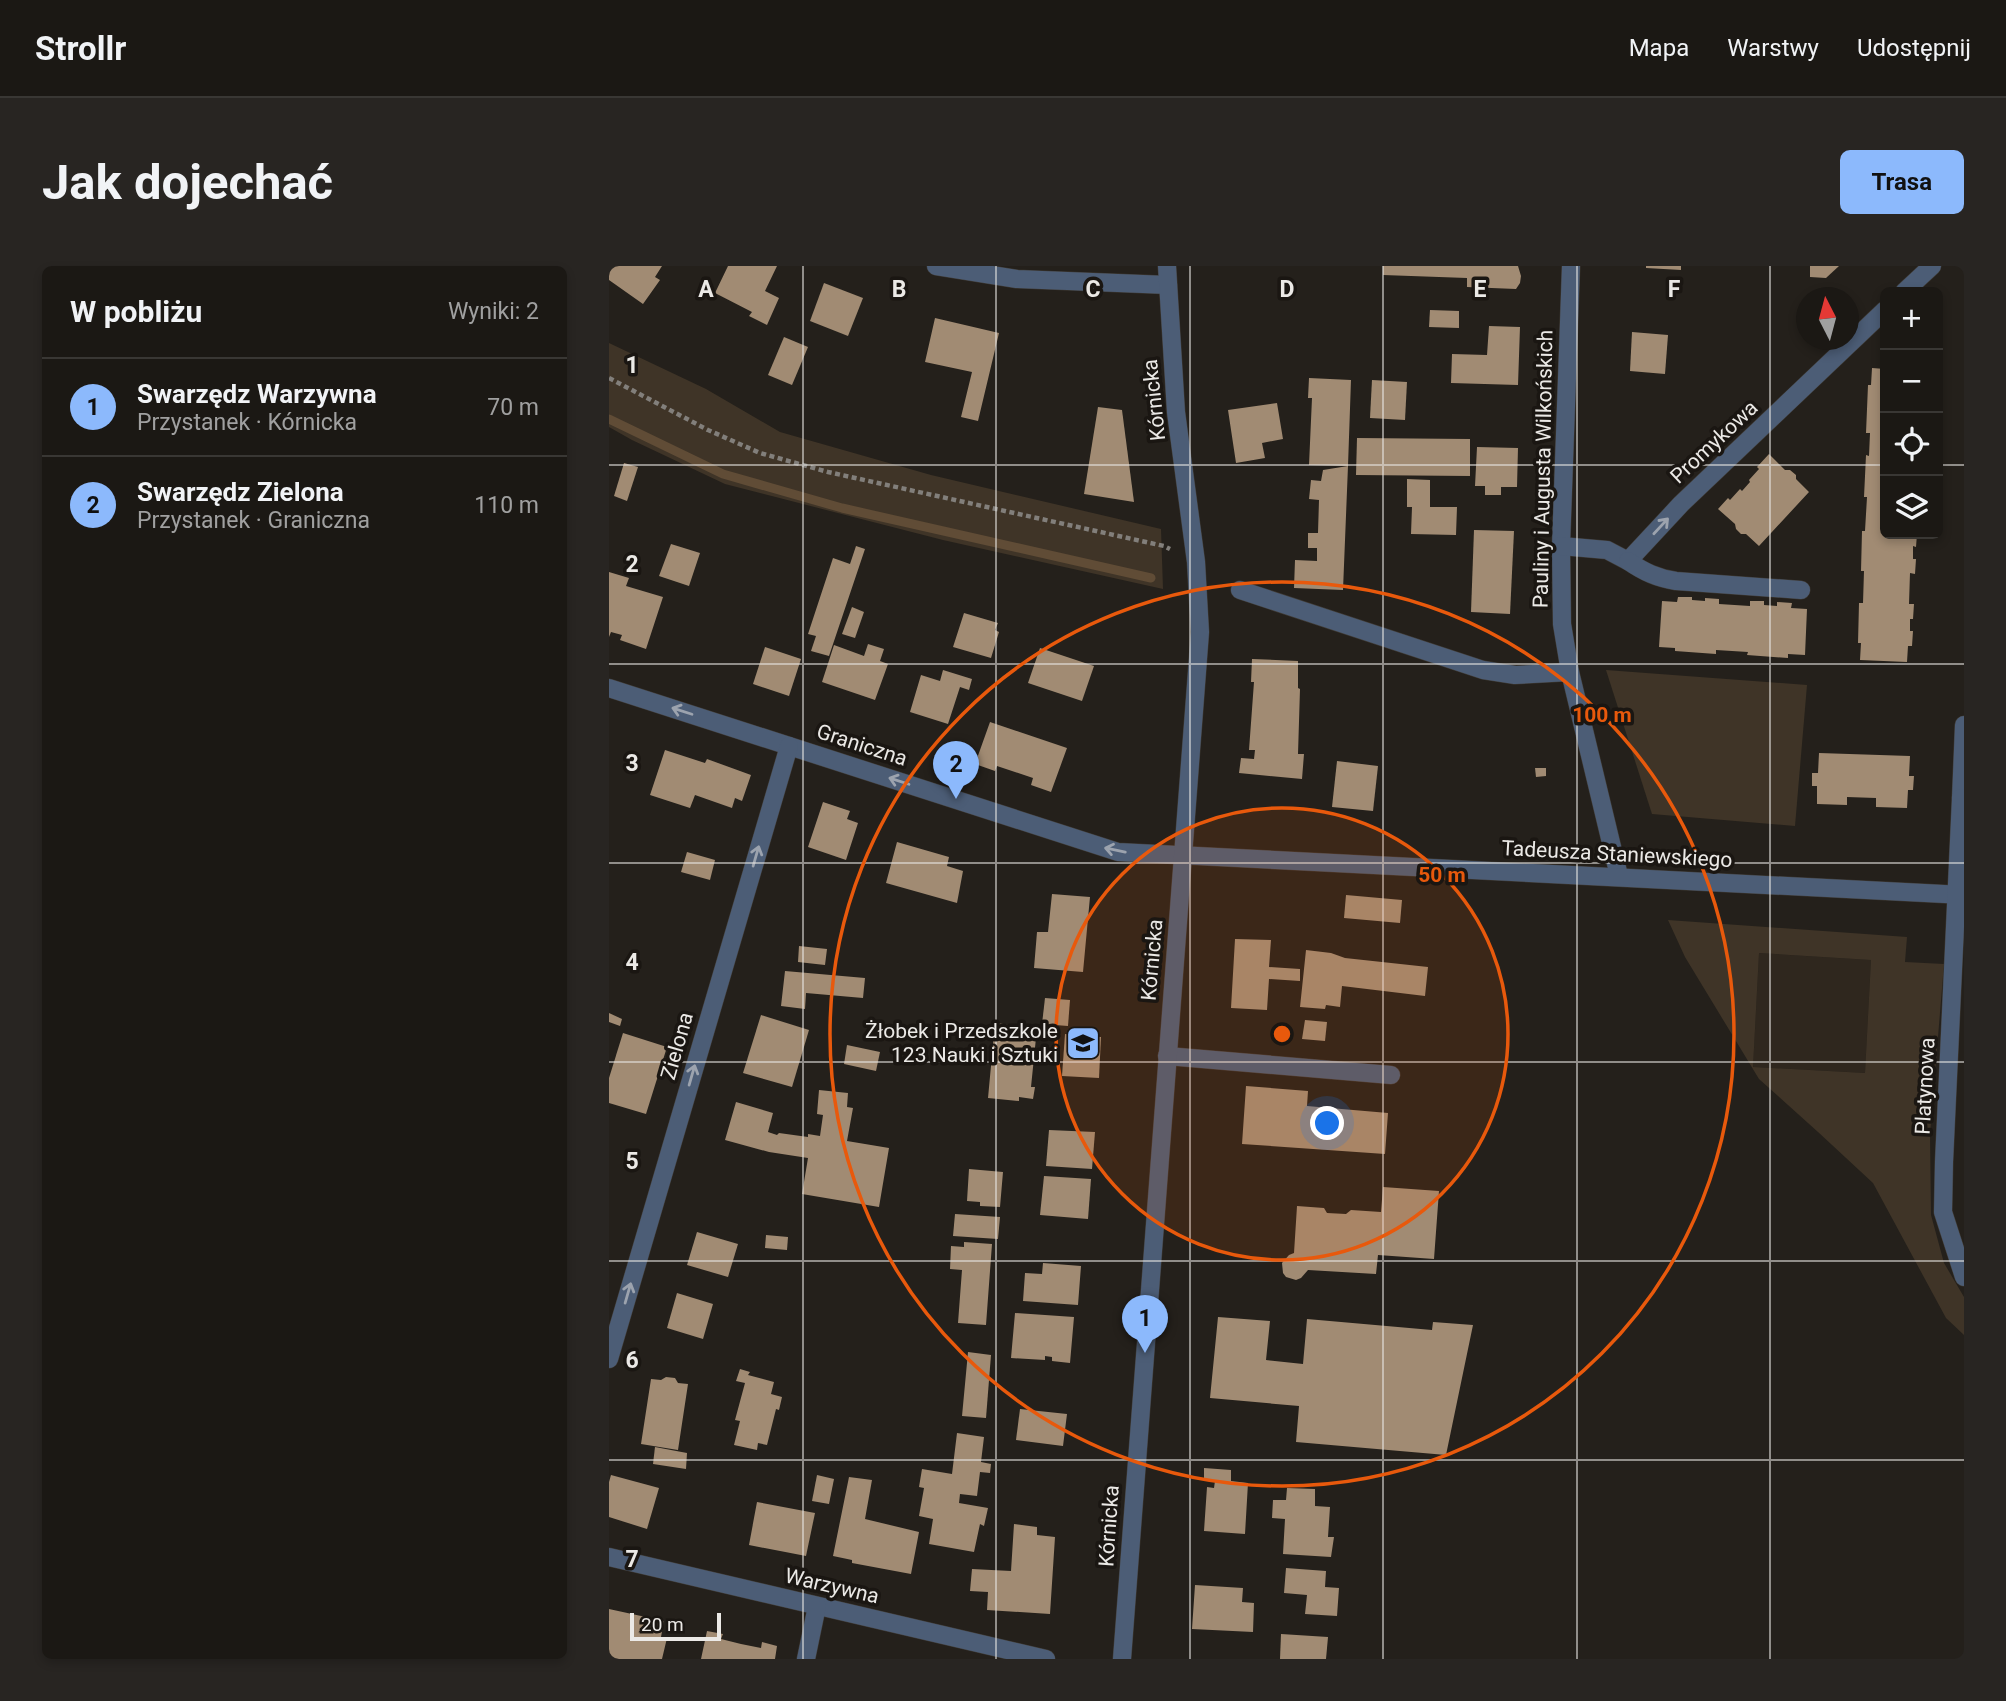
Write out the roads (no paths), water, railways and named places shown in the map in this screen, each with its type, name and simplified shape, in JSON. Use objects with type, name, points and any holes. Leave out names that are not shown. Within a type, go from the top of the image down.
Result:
[{"type":"street","points":[[936,266],[1017,279],[1168,285]]},
{"type":"street","name":"Kórnicka","points":[[1122,1659],[1198,657],[1199,605],[1186,475],[1176,412],[1167,266]]},
{"type":"street","name":"Pauliny i Augusta Wilkońskich","points":[[1571,266],[1561,547],[1562,624],[1570,672],[1619,877]]},
{"type":"street","points":[[1909,287],[1932,266]]},
{"type":"street","name":"Promykowa","points":[[1628,561],[1681,504],[1880,315]]},
{"type":"street","points":[[1561,547],[1607,550],[1656,578],[1801,590]]},
{"type":"street","points":[[1240,590],[1491,672],[1515,675],[1570,672]]},
{"type":"street","name":"Graniczna","points":[[609,688],[1118,852],[1183,855]]},
{"type":"street","name":"Platynowa","points":[[1964,726],[1960,895],[1943,1212],[1964,1277]]},
{"type":"street","name":"Zielona","points":[[609,1359],[789,746]]},
{"type":"street","name":"Tadeusza Staniewskiego","points":[[1183,855],[1960,895]]},
{"type":"street","points":[[1167,1056],[1391,1075]]},
{"type":"street","name":"Warzywna","points":[[609,1557],[1046,1659]]},
{"type":"street","points":[[806,1659],[817,1606]]},
{"type":"waterway","points":[[609,419],[723,474],[842,508],[1151,578]]},
{"type":"place","name":"Swarzędz Zielona","points":[[956,799]]},
{"type":"place","name":"Żłobek i Przedszkole 123 Nauki i Sztuki","points":[[1083,1043]]},
{"type":"place","name":"Swarzędz Warzywna","points":[[1145,1353]]}]
